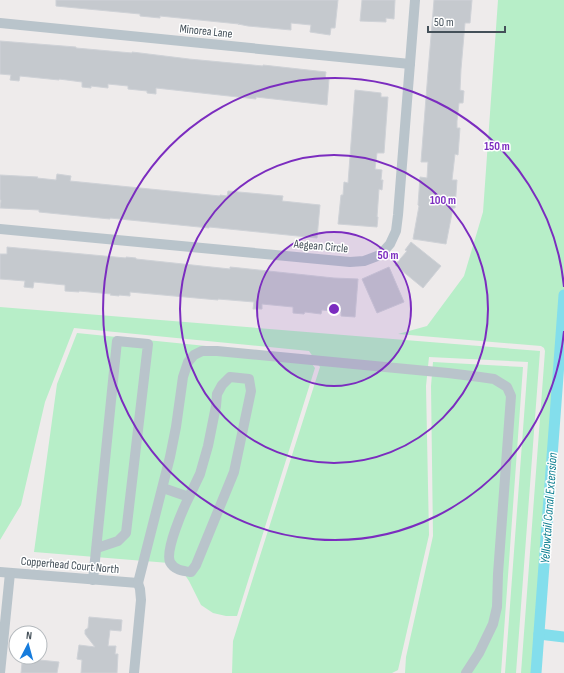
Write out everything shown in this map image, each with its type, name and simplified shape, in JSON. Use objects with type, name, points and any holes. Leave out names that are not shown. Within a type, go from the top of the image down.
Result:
[{"type":"street","name":"Aegean Circle","points":[[0,229],[350,262],[364,261],[380,255],[390,244],[396,231],[415,0]]},
{"type":"street","name":"Minorea Lane","points":[[0,23],[410,64]]},
{"type":"street","points":[[93,580],[117,341],[148,344],[126,533],[118,542],[97,548]]},
{"type":"street","points":[[134,673],[141,600],[138,584],[163,488],[176,427],[183,377],[188,362],[194,355],[202,351],[448,373],[494,379],[507,387],[511,396],[497,607],[492,624],[479,653],[466,673]]},
{"type":"street","points":[[230,377],[249,379],[251,391],[234,472],[196,565],[191,572],[178,570],[170,563],[169,554],[177,526],[189,497],[200,474],[208,446],[217,394],[222,385],[230,377]]},
{"type":"street","points":[[163,488],[189,497]]},
{"type":"street","points":[[0,673],[5,572]]},
{"type":"street","name":"Copperhead Court North","points":[[5,572],[138,584]]},
{"type":"green space","points":[[498,0],[564,0],[564,345],[539,673],[521,673],[545,351],[544,348],[541,346],[398,334],[427,326],[464,276],[483,212]]},
{"type":"green space","points":[[0,307],[540,351],[516,673],[505,673],[528,362],[429,357],[426,386],[429,535],[398,670],[392,673],[232,673],[233,641],[320,367],[309,351],[74,328],[45,402],[21,505],[0,540]]},
{"type":"green space","points":[[77,333],[306,356],[315,368],[237,616],[226,616],[213,613],[201,605],[181,569],[169,563],[34,552],[57,384]]},
{"type":"green space","points":[[433,362],[523,367],[501,673],[405,673],[406,657],[433,536],[431,386]]},
{"type":"building","points":[[56,0],[338,0],[335,28],[331,28],[330,35],[310,32],[311,25],[291,23],[291,30],[160,16],[160,18],[140,16],[140,14],[56,6]]},
{"type":"building","points":[[362,0],[395,0],[394,19],[386,18],[386,22],[360,21]]},
{"type":"building","points":[[434,0],[472,0],[470,23],[465,23],[461,69],[460,90],[464,91],[463,103],[459,103],[457,121],[457,128],[460,128],[458,155],[455,154],[452,180],[457,180],[455,208],[453,208],[446,244],[413,239],[419,206],[420,177],[427,178],[428,162],[421,162]]},
{"type":"building","points":[[0,41],[132,52],[326,72],[325,79],[329,79],[327,105],[156,88],[156,94],[147,93],[147,91],[128,89],[128,86],[108,84],[108,88],[91,86],[91,88],[82,87],[82,82],[59,79],[20,76],[19,81],[10,80],[11,75],[0,74]]},
{"type":"building","points":[[355,90],[381,93],[381,97],[388,97],[384,153],[377,153],[375,169],[382,170],[381,180],[383,180],[382,190],[379,189],[377,227],[338,224],[344,182],[348,183]]},
{"type":"building","points":[[57,174],[71,176],[70,181],[220,196],[227,196],[228,191],[283,196],[282,201],[320,205],[317,238],[39,212],[39,210],[0,208],[0,175],[38,177],[37,178],[56,180]]},
{"type":"building","points":[[411,242],[441,266],[423,288],[395,265],[407,251],[405,250]]},
{"type":"building","points":[[7,247],[126,257],[230,269],[230,267],[334,278],[358,279],[355,317],[341,316],[341,312],[322,310],[321,314],[305,312],[304,314],[293,313],[293,307],[262,304],[262,309],[253,309],[254,302],[130,292],[130,296],[119,296],[79,291],[65,291],[65,285],[34,282],[33,288],[24,287],[25,281],[0,279],[0,254],[7,254]]},
{"type":"building","points":[[389,267],[404,302],[377,313],[362,279]]},
{"type":"building","points":[[89,617],[122,620],[121,631],[110,630],[108,646],[116,646],[115,654],[118,654],[117,673],[81,673],[82,660],[77,659],[79,645],[95,647],[85,634],[85,630],[88,628]]},
{"type":"building","points":[[48,661],[59,662],[57,673],[21,673],[22,665],[48,665]]},
{"type":"waterway","name":"Yellowtail Canal Extension","points":[[536,673],[564,295]]},
{"type":"waterway","points":[[539,634],[564,637]]}]
